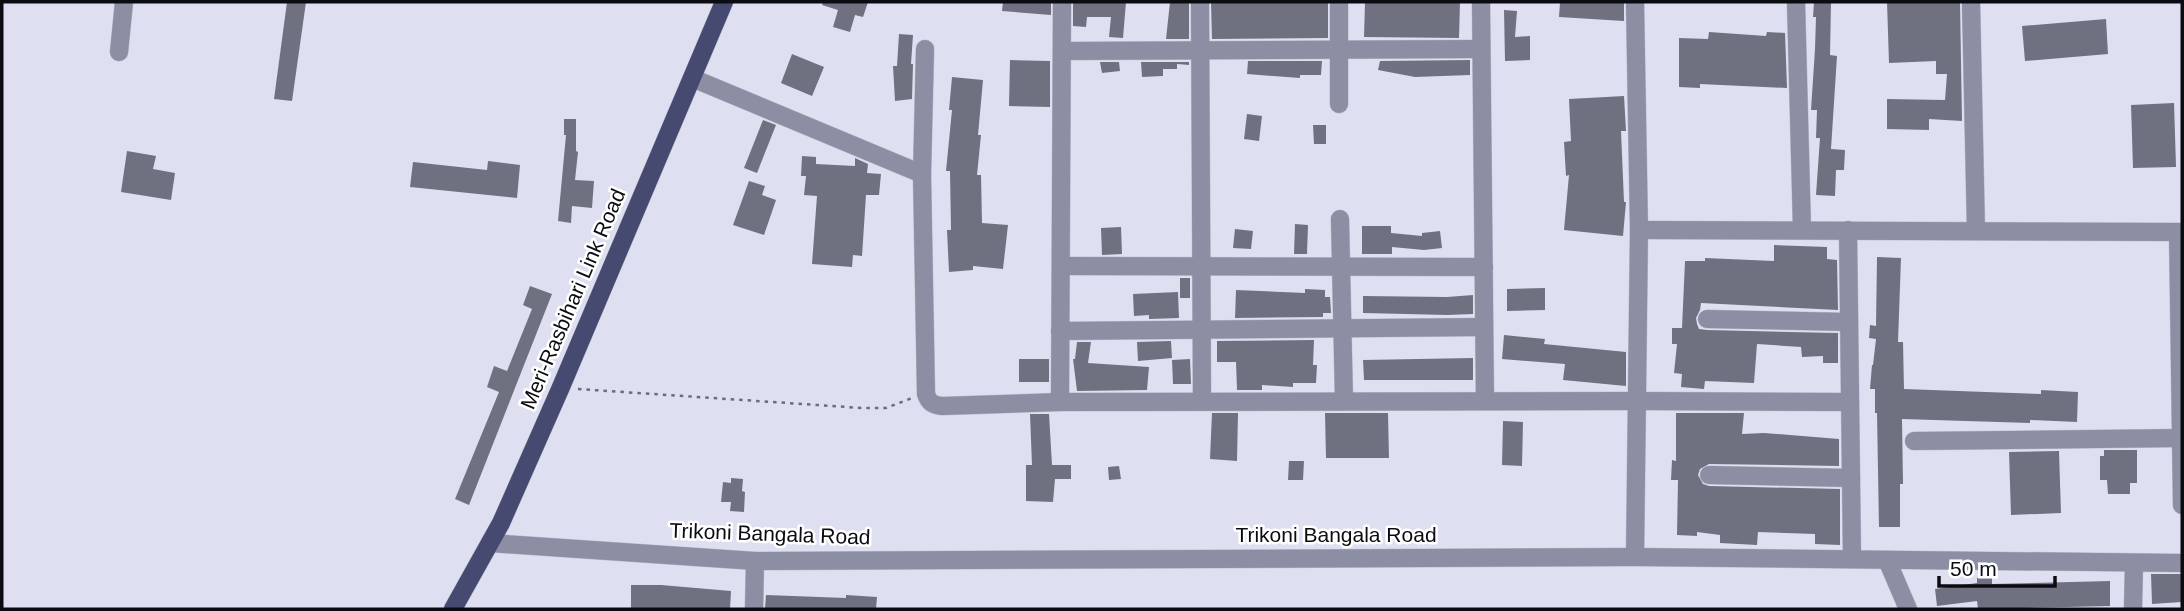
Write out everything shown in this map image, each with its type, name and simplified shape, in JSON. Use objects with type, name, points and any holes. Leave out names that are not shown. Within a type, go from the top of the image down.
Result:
[{"type":"main road","name":"Meri-Rasbihari Link Road","points":[[453,609],[501,523],[723,2]]},
{"type":"street","points":[[119,52],[124,2]]},
{"type":"street","points":[[1060,402],[1062,2]]},
{"type":"street","points":[[1200,2],[1202,401]]},
{"type":"street","points":[[1339,2],[1339,104]]},
{"type":"street","points":[[1481,2],[1485,401]]},
{"type":"street","points":[[1634,557],[1639,230],[1635,2]]},
{"type":"street","points":[[1796,2],[1802,230]]},
{"type":"street","points":[[1971,2],[1976,231]]},
{"type":"street","points":[[925,49],[922,174],[926,388],[928,401],[933,404],[942,406],[1202,401],[1850,402]]},
{"type":"street","points":[[1062,51],[1481,49]]},
{"type":"street","points":[[692,78],[922,174]]},
{"type":"street","points":[[1340,219],[1344,401]]},
{"type":"street","points":[[1639,230],[2180,232],[2182,505]]},
{"type":"street","points":[[1848,230],[1852,559]]},
{"type":"street","points":[[1061,266],[1484,267]]},
{"type":"street","points":[[1707,319],[1849,322]]},
{"type":"street","points":[[1060,331],[1485,327]]},
{"type":"street","points":[[1914,441],[2181,439]]},
{"type":"street","points":[[1709,475],[1851,478]]},
{"type":"street","name":"Trikoni Bangala Road","points":[[490,543],[755,561],[1634,557],[2182,563]]},
{"type":"street","points":[[1887,560],[1908,609]]},
{"type":"street","points":[[754,609],[755,561]]},
{"type":"street","points":[[2133,609],[2134,563]]},
{"type":"path","points":[[561,387],[874,408],[886,408],[912,398],[926,388]]},
{"type":"building","points":[[287,2],[306,2],[292,101],[274,99]]},
{"type":"building","points":[[823,2],[868,2],[863,17],[855,15],[850,32],[833,27],[838,10],[822,5]]},
{"type":"building","points":[[1003,2],[1051,2],[1051,15],[1002,11]]},
{"type":"building","points":[[1073,2],[1126,2],[1123,38],[1109,37],[1111,17],[1087,17],[1086,27],[1073,26]]},
{"type":"building","points":[[1170,2],[1189,2],[1189,39],[1166,39]]},
{"type":"building","points":[[1211,2],[1328,2],[1328,38],[1212,39]]},
{"type":"building","points":[[1365,2],[1460,2],[1459,38],[1364,37]]},
{"type":"building","points":[[1560,2],[1624,2],[1624,21],[1559,17]]},
{"type":"building","points":[[1814,2],[1831,2],[1830,55],[1837,56],[1831,149],[1845,150],[1844,170],[1836,170],[1835,196],[1816,195],[1820,138],[1816,138],[1817,110],[1811,110],[1816,17],[1813,17]]},
{"type":"building","points":[[1887,2],[1960,2],[1962,121],[1929,119],[1929,130],[1887,129],[1887,99],[1945,100],[1947,74],[1936,74],[1936,61],[1889,63]]},
{"type":"building","points":[[1504,10],[1517,11],[1515,37],[1530,36],[1530,60],[1505,61]]},
{"type":"building","points":[[2106,19],[2108,54],[2025,61],[2022,26]]},
{"type":"building","points":[[1709,32],[1766,36],[1767,32],[1785,33],[1787,88],[1700,84],[1700,88],[1679,87],[1679,38],[1708,39]]},
{"type":"building","points":[[899,34],[913,35],[912,99],[895,101],[893,66],[897,66]]},
{"type":"building","points":[[792,54],[824,67],[812,96],[781,83]]},
{"type":"building","points":[[1010,60],[1050,61],[1050,107],[1009,106]]},
{"type":"building","points":[[1470,60],[1470,75],[1415,77],[1378,70],[1380,61]]},
{"type":"building","points":[[1248,61],[1322,61],[1321,75],[1300,75],[1300,78],[1247,74]]},
{"type":"building","points":[[1100,62],[1119,62],[1120,71],[1102,73]]},
{"type":"building","points":[[1141,62],[1189,62],[1189,65],[1177,64],[1177,69],[1163,69],[1163,76],[1142,77]]},
{"type":"building","points":[[952,77],[983,80],[977,175],[981,175],[982,223],[1008,225],[1003,269],[973,266],[973,270],[949,272],[947,230],[951,230],[950,171],[946,171],[952,110],[949,110]]},
{"type":"building","points":[[1624,96],[1626,131],[1621,131],[1626,202],[1623,236],[1564,230],[1569,175],[1566,176],[1564,142],[1571,141],[1569,99]]},
{"type":"building","points":[[2174,103],[2176,167],[2133,168],[2131,105]]},
{"type":"building","points":[[1247,114],[1262,116],[1259,141],[1244,139]]},
{"type":"building","points":[[564,119],[576,119],[578,152],[575,180],[594,181],[592,208],[572,206],[571,223],[558,221],[566,135]]},
{"type":"building","points":[[763,120],[776,125],[757,173],[744,168]]},
{"type":"building","points":[[1313,125],[1326,125],[1326,144],[1314,144]]},
{"type":"building","points":[[127,151],[156,156],[153,169],[175,173],[171,200],[121,192]]},
{"type":"building","points":[[802,156],[816,157],[816,164],[855,166],[855,158],[868,164],[867,173],[881,174],[879,195],[866,195],[862,256],[853,255],[852,267],[812,264],[817,196],[804,195],[806,176],[801,176]]},
{"type":"building","points":[[488,161],[520,165],[517,198],[410,187],[413,162],[487,170]]},
{"type":"building","points":[[749,181],[765,186],[762,195],[776,200],[764,235],[733,225]]},
{"type":"building","points":[[1295,224],[1308,225],[1307,254],[1294,254]]},
{"type":"building","points":[[1362,226],[1391,226],[1391,233],[1422,236],[1422,233],[1440,231],[1442,248],[1424,250],[1392,247],[1392,254],[1362,254]]},
{"type":"building","points":[[1121,227],[1122,254],[1102,255],[1101,228]]},
{"type":"building","points":[[1235,229],[1253,231],[1251,249],[1233,248]]},
{"type":"building","points":[[1774,245],[1827,247],[1827,259],[1837,260],[1838,310],[1701,303],[1696,318],[1699,329],[1838,333],[1838,363],[1823,363],[1823,356],[1802,357],[1801,347],[1757,344],[1754,383],[1705,381],[1704,389],[1681,387],[1682,374],[1674,373],[1677,344],[1672,344],[1672,328],[1682,328],[1685,261],[1705,261],[1705,258],[1774,261]]},
{"type":"building","points":[[1877,257],[1901,258],[1898,342],[1903,342],[1904,389],[2041,394],[2041,390],[2078,392],[2077,422],[1902,419],[1903,484],[1900,484],[1900,527],[1879,527],[1877,413],[1875,389],[1870,389],[1876,339],[1869,338],[1870,325],[1876,326]]},
{"type":"building","points":[[1180,278],[1190,278],[1190,298],[1180,298]]},
{"type":"building","points":[[530,286],[552,294],[469,505],[455,499],[499,392],[487,387],[494,366],[507,371],[532,309],[523,305]]},
{"type":"building","points":[[1545,288],[1545,310],[1507,311],[1507,289]]},
{"type":"building","points":[[1305,289],[1325,290],[1325,297],[1330,297],[1331,313],[1323,313],[1323,317],[1235,318],[1236,290],[1305,293]]},
{"type":"building","points":[[1178,292],[1179,318],[1149,319],[1149,315],[1134,316],[1133,294]]},
{"type":"building","points":[[1473,295],[1473,314],[1363,313],[1363,296]]},
{"type":"building","points":[[1504,335],[1545,339],[1544,344],[1626,352],[1626,386],[1563,380],[1565,364],[1502,359]]},
{"type":"building","points":[[1314,340],[1313,365],[1317,365],[1316,383],[1293,383],[1293,387],[1262,385],[1262,390],[1237,390],[1236,362],[1217,362],[1217,341]]},
{"type":"building","points":[[1171,341],[1172,358],[1138,361],[1137,342]]},
{"type":"building","points":[[1077,342],[1091,342],[1088,363],[1149,367],[1147,390],[1077,391],[1073,359]]},
{"type":"building","points":[[1473,358],[1473,380],[1364,380],[1363,360]]},
{"type":"building","points":[[1019,359],[1049,359],[1049,382],[1019,382]]},
{"type":"building","points":[[1190,359],[1191,384],[1173,384],[1172,360]]},
{"type":"building","points":[[1212,413],[1238,413],[1237,461],[1210,459]]},
{"type":"building","points":[[1325,413],[1388,413],[1389,458],[1326,458]]},
{"type":"building","points":[[1676,413],[1744,413],[1742,434],[1764,433],[1839,439],[1839,466],[1709,464],[1700,469],[1698,475],[1703,484],[1709,486],[1840,489],[1840,545],[1815,544],[1815,534],[1758,532],[1757,545],[1720,543],[1720,535],[1697,532],[1697,536],[1677,535],[1678,480],[1671,480],[1672,460],[1676,461]]},
{"type":"building","points":[[1030,414],[1049,414],[1052,465],[1071,465],[1071,479],[1055,479],[1053,502],[1026,501],[1026,465],[1032,465]]},
{"type":"building","points":[[1503,421],[1523,422],[1522,466],[1502,465]]},
{"type":"building","points":[[2104,450],[2137,450],[2137,483],[2130,483],[2130,494],[2108,494],[2107,480],[2100,480],[2100,456],[2104,456]]},
{"type":"building","points":[[2059,451],[2061,513],[2011,515],[2009,452]]},
{"type":"building","points":[[1289,461],[1304,461],[1303,480],[1288,480]]},
{"type":"building","points":[[1119,466],[1121,479],[1109,480],[1108,467]]},
{"type":"building","points":[[731,478],[743,479],[744,512],[730,511],[731,502],[721,502],[723,482],[731,483]]},
{"type":"building","points":[[2151,574],[2182,574],[2182,602],[2152,604]]},
{"type":"building","points":[[1992,577],[1992,584],[2110,581],[2110,606],[1978,609],[1977,601],[1937,606],[1935,589],[1977,583],[1977,578]]},
{"type":"building","points":[[631,585],[731,591],[730,609],[631,609]]},
{"type":"building","points":[[766,595],[877,597],[876,609],[765,609]]}]
